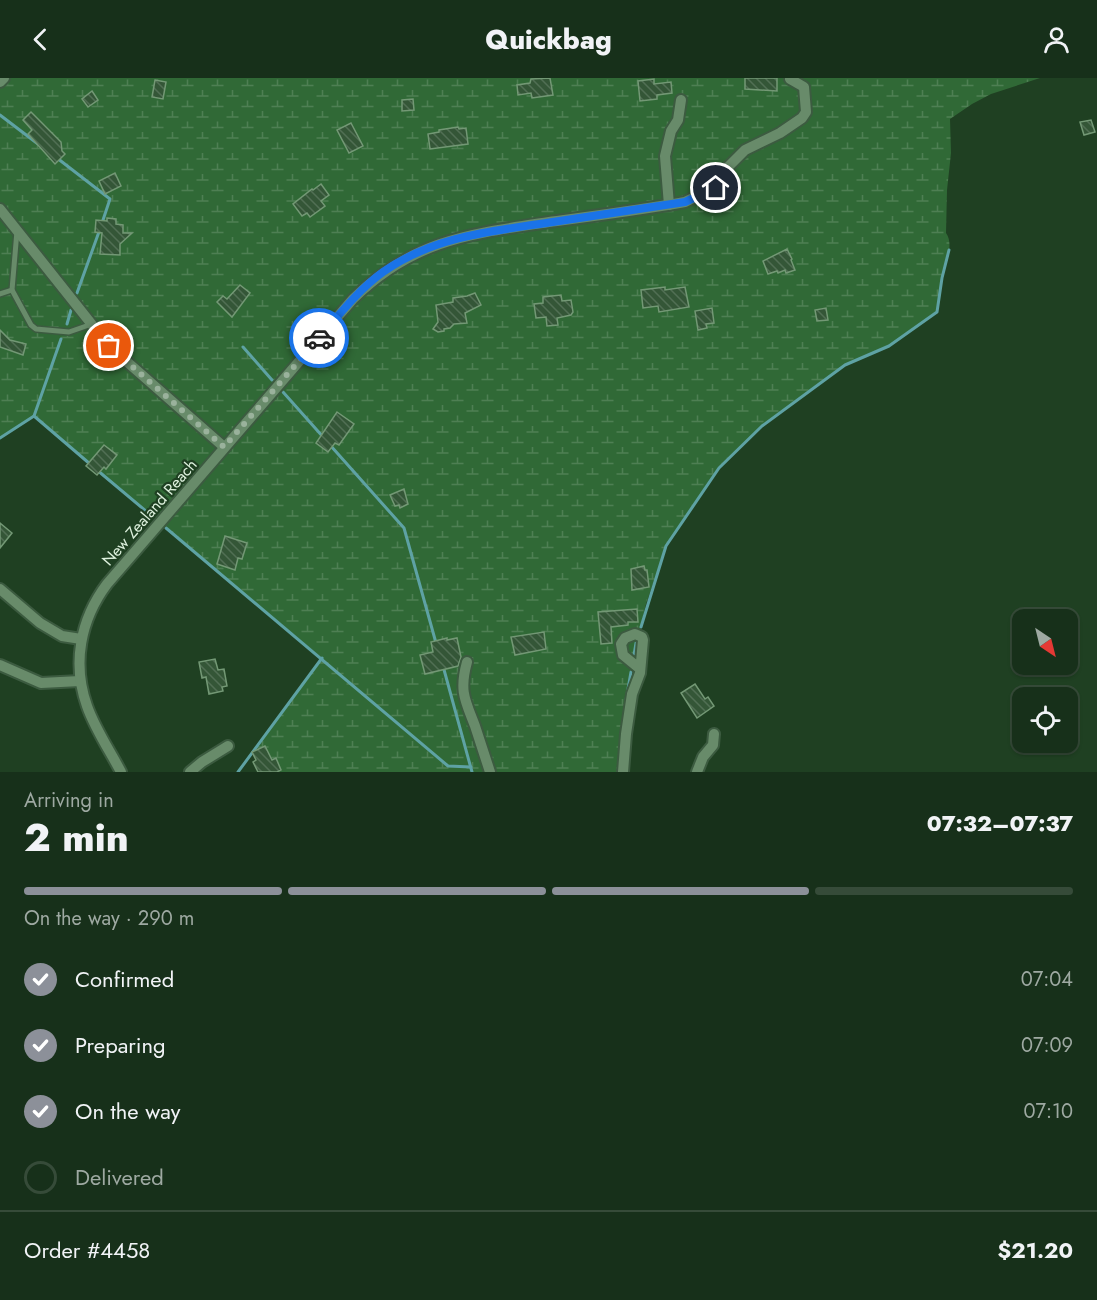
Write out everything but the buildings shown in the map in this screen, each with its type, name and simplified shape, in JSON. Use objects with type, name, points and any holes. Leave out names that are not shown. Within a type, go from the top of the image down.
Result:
[{"type":"street","points":[[0,82],[4,78]]},
{"type":"street","name":"New Zealand Reach","points":[[122,772],[91,716],[80,681],[81,639],[89,613],[102,590],[352,299],[382,273],[414,254],[442,242],[475,233],[669,205],[696,198],[716,188],[725,170],[745,150],[780,133],[802,118],[806,112],[807,102],[804,87],[790,79]]},
{"type":"street","points":[[669,205],[665,156],[671,131],[678,120],[681,100]]},
{"type":"street","points":[[0,209],[119,356],[224,447]]},
{"type":"street","points":[[0,589],[40,623],[62,636],[81,639]]},
{"type":"street","points":[[467,662],[463,678],[465,703],[490,772]]},
{"type":"street","points":[[0,665],[41,682],[80,681]]},
{"type":"street","points":[[623,772],[632,694],[640,669]]},
{"type":"street","points":[[696,772],[703,757],[713,745],[714,734]]},
{"type":"street","points":[[189,772],[228,746]]},
{"type":"lane","points":[[17,229],[12,290],[31,325],[36,329],[69,332],[92,324]]},
{"type":"lane","points":[[0,294],[12,290]]},
{"type":"green space","points":[[0,78],[1040,78],[991,94],[950,119],[951,153],[946,233],[949,249],[937,312],[889,346],[846,365],[762,426],[719,468],[666,546],[646,604],[626,695],[623,731],[624,772],[273,772],[254,750],[322,658],[34,417],[0,438]]},
{"type":"waterway","points":[[0,115],[38,144]]},
{"type":"waterway","points":[[57,158],[110,199],[102,223]]},
{"type":"waterway","points":[[77,293],[100,229]]},
{"type":"waterway","points":[[641,627],[666,546],[719,468],[762,426],[845,365],[889,346],[937,312],[949,250]]},
{"type":"waterway","points":[[67,324],[71,310]]},
{"type":"waterway","points":[[0,438],[34,416],[61,339]]},
{"type":"waterway","points":[[243,347],[272,380]]},
{"type":"waterway","points":[[283,392],[324,438]]},
{"type":"waterway","points":[[34,416],[90,464]]},
{"type":"waterway","points":[[330,445],[404,528],[436,643]]},
{"type":"waterway","points":[[97,470],[153,517]]},
{"type":"waterway","points":[[166,528],[448,766],[471,767]]},
{"type":"waterway","points":[[634,655],[636,643]]},
{"type":"waterway","points":[[238,772],[322,658]]},
{"type":"waterway","points":[[443,666],[472,772]]},
{"type":"waterway","points":[[626,700],[631,672]]},
{"type":"way so far","points":[[109,346],[224,447],[319,338]]},
{"type":"route","points":[[319,338],[352,299],[382,273],[414,254],[442,242],[483,232],[685,202],[716,188]]}]
